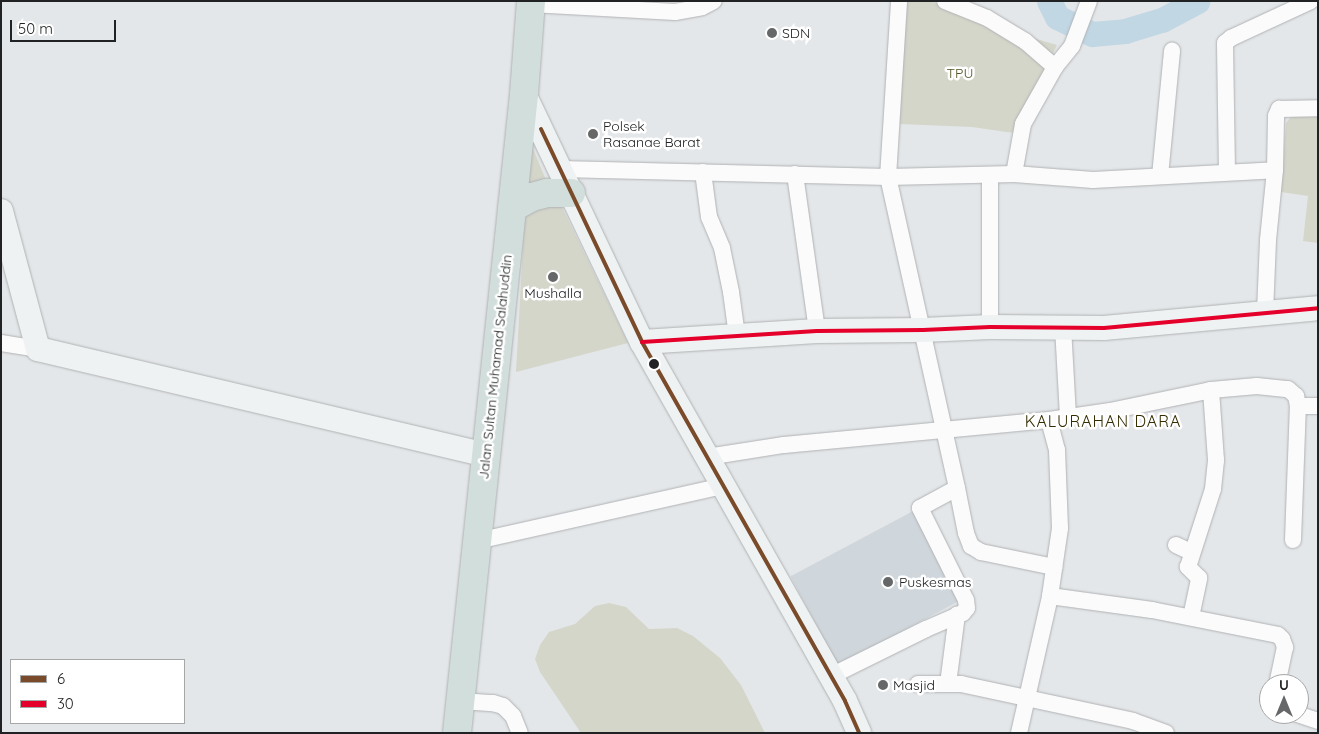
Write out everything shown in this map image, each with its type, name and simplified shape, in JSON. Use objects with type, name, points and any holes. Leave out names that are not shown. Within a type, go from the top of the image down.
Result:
[{"type":"highway","name":"Jalan Sultan Muhamad Salahuddin","points":[[457,733],[524,94],[531,3]]},
{"type":"highway","points":[[512,208],[532,197],[547,193],[566,181]]},
{"type":"street","points":[[531,3],[675,12],[702,8],[714,1]]},
{"type":"street","points":[[899,1],[888,177],[923,330],[966,534],[971,546],[981,552],[1054,567]]},
{"type":"street","points":[[945,1],[987,18],[1025,41],[1055,68]]},
{"type":"street","points":[[1227,172],[1225,43],[1231,38],[1311,1]]},
{"type":"street","points":[[1014,174],[1023,124],[1055,68],[1072,46],[1089,2]]},
{"type":"street","points":[[1160,176],[1172,52]]},
{"type":"street","points":[[524,94],[642,342],[831,676],[859,733]]},
{"type":"street","points":[[1265,312],[1268,240],[1275,170],[1276,116],[1279,109],[1318,108]]},
{"type":"street","points":[[566,181],[703,172],[888,177],[1014,174],[1093,180],[1275,170]]},
{"type":"street","points":[[703,172],[709,217],[722,248],[732,292],[737,336]]},
{"type":"street","points":[[795,174],[817,331]]},
{"type":"street","points":[[990,175],[990,327]]},
{"type":"street","points":[[1,211],[38,350]]},
{"type":"street","points":[[642,342],[817,331],[990,327],[1104,328],[1318,308]]},
{"type":"street","points":[[1063,327],[1068,416]]},
{"type":"street","points":[[1,343],[38,350],[485,455]]},
{"type":"street","points":[[707,457],[784,445],[1050,420],[1110,411],[1211,390],[1257,386],[1288,389],[1296,396],[1298,406],[1293,540]]},
{"type":"street","points":[[1190,617],[1199,578],[1188,570],[1191,552],[1213,488],[1216,460],[1211,390]]},
{"type":"street","points":[[1298,406],[1318,406]]},
{"type":"street","points":[[1019,733],[1050,596],[1060,528],[1056,450],[1050,420]]},
{"type":"street","points":[[477,542],[724,486]]},
{"type":"street","points":[[831,676],[957,615],[967,608],[966,600],[920,508],[957,488]]},
{"type":"street","points":[[1176,545],[1191,552]]},
{"type":"street","points":[[1050,596],[1190,617],[1278,635],[1285,647],[1279,674]]},
{"type":"street","points":[[948,684],[957,615]]},
{"type":"street","points":[[918,684],[961,684],[1133,721],[1166,733]]},
{"type":"street","points":[[461,701],[493,703],[503,706],[513,716],[520,733]]},
{"type":"shaded area","points":[[915,510],[962,599],[838,665],[791,576]]},
{"type":"green space","name":"TPU","points":[[905,1],[932,1],[971,20],[1057,45],[1014,133],[972,127],[900,124]]},
{"type":"green space","points":[[1318,112],[1318,243],[1303,241],[1308,196],[1281,192],[1286,123],[1293,114]]},
{"type":"green space","points":[[529,139],[546,180],[525,185]]},
{"type":"green space","points":[[558,199],[628,343],[516,372],[525,208]]},
{"type":"green space","points":[[609,603],[626,607],[649,629],[677,628],[693,636],[720,658],[741,685],[765,733],[581,733],[540,672],[535,659],[540,645],[549,632],[575,624],[595,606]]},
{"type":"waterway","points":[[1049,1],[1057,17],[1092,34],[1125,31],[1162,20],[1197,1]]},
{"type":"transit line","name":"6","points":[[541,129],[642,342],[845,701],[859,733]]},
{"type":"transit line","name":"30","points":[[642,342],[817,331],[990,327],[1104,328],[1318,308]]},
{"type":"place","name":"SDN","points":[[772,33]]},
{"type":"place","name":"Polsek Rasanae Barat","points":[[593,134]]},
{"type":"place","name":"Mushalla","points":[[553,277]]},
{"type":"place","name":"Puskesmas","points":[[888,582]]},
{"type":"place","name":"Masjid","points":[[883,685]]},
{"type":"district","name":"KALURAHAN DARA","points":[[1103,421]]}]
